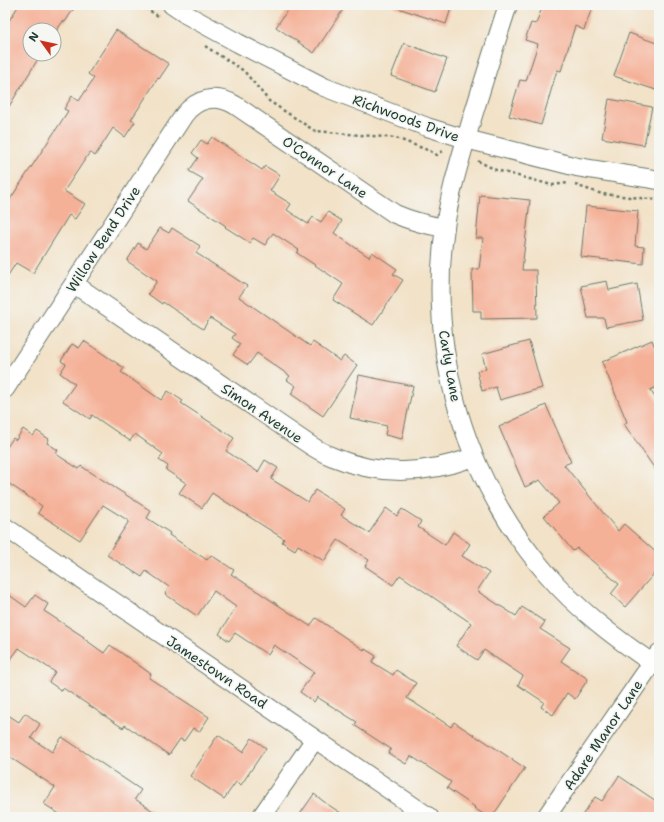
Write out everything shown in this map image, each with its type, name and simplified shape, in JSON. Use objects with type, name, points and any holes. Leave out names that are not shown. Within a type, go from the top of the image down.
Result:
[{"type":"street","name":"Carly Lane","points":[[508,5],[466,140],[453,187],[445,228],[442,253],[441,305],[443,338],[451,382],[457,408],[474,456],[499,506],[526,547],[547,574],[586,614],[607,631],[656,658]]},
{"type":"street","name":"Richwoods Drive","points":[[166,11],[187,15],[324,87],[427,127],[466,140],[577,167],[659,180]]},
{"type":"street","name":"O'Connor Lane","points":[[209,99],[220,99],[235,105],[395,214],[418,223],[445,228]]},
{"type":"street","name":"Willow Bend Drive","points":[[5,389],[184,115],[197,103],[209,99]]},
{"type":"street","name":"Simon Avenue","points":[[74,284],[301,439],[332,457],[367,468],[403,471],[439,468],[474,456]]},
{"type":"street","name":"Jamestown Road","points":[[5,527],[429,817]]},
{"type":"street","name":"Adare Manor Lane","points":[[546,817],[656,658]]},
{"type":"street","points":[[262,817],[315,739]]},
{"type":"path","points":[[140,5],[166,11]]},
{"type":"path","points":[[199,42],[244,71],[269,101],[315,131],[396,138],[437,155],[443,151]]},
{"type":"path","points":[[477,160],[496,170],[552,185],[569,183],[602,194],[659,200]]},
{"type":"building","points":[[19,5],[76,5],[65,22],[22,22],[22,62],[36,62],[5,113],[5,27]]},
{"type":"building","points":[[291,5],[346,5],[314,53],[276,27]]},
{"type":"building","points":[[395,5],[452,5],[446,24],[395,7]]},
{"type":"building","points":[[543,5],[593,5],[584,30],[575,26],[561,71],[557,70],[541,125],[509,116],[520,80],[526,81],[538,44],[525,40],[531,23],[536,24]]},
{"type":"building","points":[[116,30],[169,64],[159,79],[158,78],[131,120],[135,122],[125,137],[113,128],[95,156],[90,152],[64,191],[85,204],[75,219],[69,215],[33,273],[16,263],[5,280],[5,207],[68,111],[64,109],[72,96],[79,101],[94,78],[88,74]]},
{"type":"building","points":[[629,33],[659,44],[659,91],[614,76]]},
{"type":"building","points":[[404,43],[447,59],[435,92],[391,76]]},
{"type":"building","points":[[609,99],[652,107],[644,145],[602,138]]},
{"type":"building","points":[[212,137],[262,170],[265,166],[280,175],[270,191],[291,204],[287,210],[308,224],[313,217],[321,222],[328,212],[342,221],[334,233],[369,257],[372,252],[397,269],[393,274],[403,280],[373,325],[333,300],[343,284],[297,253],[299,250],[273,233],[265,245],[253,238],[250,243],[188,201],[203,179],[189,171],[198,158],[192,153],[201,140],[207,144]]},
{"type":"building","points":[[480,195],[530,200],[522,270],[536,270],[537,318],[481,319],[481,311],[473,311],[472,269],[479,269],[483,238],[476,238]]},
{"type":"building","points":[[586,206],[638,211],[635,246],[644,247],[643,264],[581,257]]},
{"type":"building","points":[[160,228],[169,233],[172,228],[200,246],[196,253],[247,286],[239,297],[310,346],[313,342],[340,361],[344,356],[357,365],[323,416],[291,394],[296,386],[287,380],[290,376],[257,353],[248,365],[233,355],[240,344],[232,338],[235,334],[210,318],[203,329],[163,302],[162,304],[148,294],[157,281],[127,261],[138,243],[146,249]]},
{"type":"building","points":[[607,281],[609,290],[637,284],[643,320],[606,327],[604,318],[588,318],[581,286]]},
{"type":"building","points":[[652,340],[659,357],[659,386],[650,390],[659,403],[659,475],[624,424],[627,422],[602,362]]},
{"type":"building","points":[[84,341],[124,368],[121,372],[161,400],[168,391],[183,401],[181,403],[234,438],[226,451],[258,472],[265,460],[278,468],[271,479],[308,502],[315,490],[345,509],[341,515],[369,533],[386,508],[397,516],[402,509],[421,521],[418,527],[445,545],[453,532],[470,544],[462,556],[489,573],[477,591],[516,616],[522,607],[545,622],[540,629],[570,648],[561,661],[588,679],[575,699],[567,693],[553,715],[541,707],[544,702],[518,685],[523,676],[484,650],[477,660],[456,646],[471,623],[400,575],[393,585],[365,566],[369,560],[338,540],[324,561],[298,545],[295,550],[282,542],[284,539],[212,493],[202,508],[179,493],[186,483],[166,470],[168,466],[159,460],[163,454],[135,434],[130,441],[92,415],[90,419],[63,401],[75,384],[60,373],[66,364],[61,361],[72,344],[79,348]]},
{"type":"building","points":[[529,341],[542,388],[500,400],[496,387],[482,391],[477,371],[486,369],[482,354]]},
{"type":"building","points":[[359,375],[413,386],[402,439],[385,435],[387,426],[350,418]]},
{"type":"building","points":[[546,405],[571,462],[564,465],[618,531],[624,524],[659,555],[659,568],[625,607],[611,594],[619,584],[577,548],[573,551],[544,516],[559,503],[540,480],[525,487],[499,427]]},
{"type":"building","points":[[23,429],[33,436],[37,431],[49,439],[47,443],[58,450],[56,454],[79,469],[81,466],[151,511],[147,518],[170,533],[169,535],[207,560],[211,555],[234,570],[231,574],[310,626],[316,618],[364,650],[365,649],[376,656],[372,662],[393,675],[396,670],[416,683],[407,698],[451,727],[454,722],[525,768],[492,817],[488,817],[474,808],[475,807],[447,788],[451,782],[411,756],[406,764],[388,753],[391,749],[354,725],[357,722],[317,697],[314,702],[300,692],[314,672],[274,645],[268,655],[235,633],[229,641],[219,634],[236,607],[214,591],[197,616],[165,594],[169,587],[146,571],[142,577],[107,555],[129,521],[103,505],[80,540],[38,513],[42,506],[5,481],[5,450],[13,438],[16,440]]},
{"type":"building","points":[[5,592],[26,607],[35,595],[48,604],[44,611],[84,637],[83,638],[104,653],[110,645],[151,674],[149,678],[209,717],[199,732],[193,728],[184,741],[180,739],[169,755],[125,725],[123,728],[63,688],[62,691],[49,682],[55,672],[19,648],[5,667]]},
{"type":"building","points":[[5,713],[19,722],[25,713],[40,724],[31,738],[52,752],[62,737],[141,790],[135,799],[162,817],[64,817],[44,804],[55,787],[5,754]]},
{"type":"building","points":[[218,735],[243,752],[252,738],[266,748],[241,785],[236,782],[224,799],[190,776]]},
{"type":"building","points":[[619,776],[659,803],[659,817],[581,817],[595,797],[602,801]]},
{"type":"building","points":[[314,794],[327,804],[347,817],[298,817]]}]
